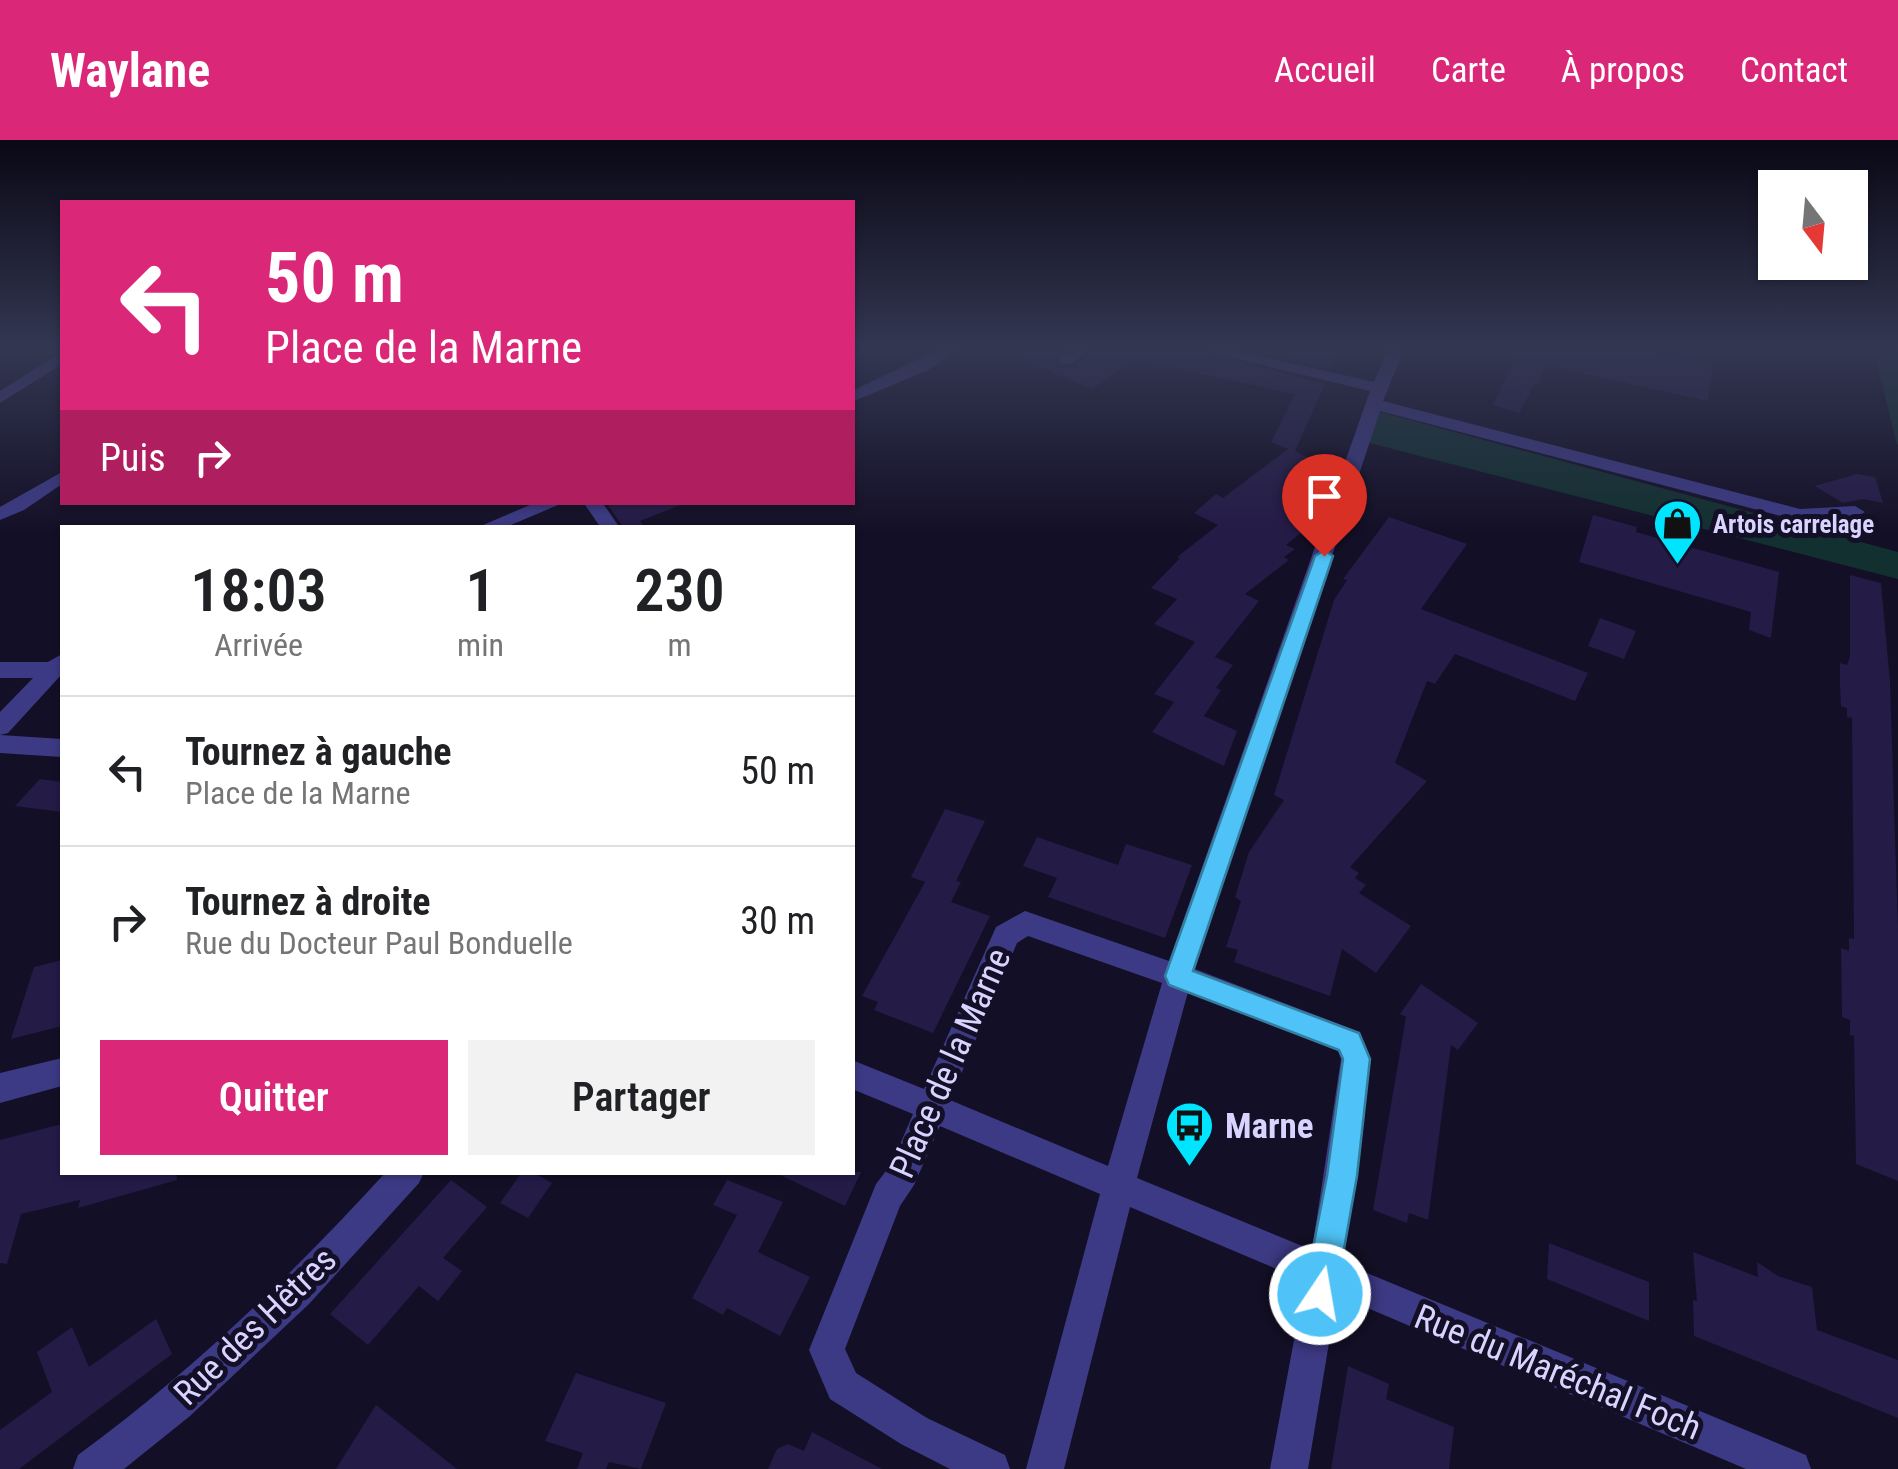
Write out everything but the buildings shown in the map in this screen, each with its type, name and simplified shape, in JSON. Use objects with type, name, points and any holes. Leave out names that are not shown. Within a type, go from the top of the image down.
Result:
[{"type":"street","points":[[1045,1469],[1178,976],[1373,409]]},
{"type":"street","points":[[1423,409],[1800,515],[1855,512]]},
{"type":"street","points":[[0,514],[20,507],[60,477]]},
{"type":"street","points":[[493,525],[548,505]]},
{"type":"street","points":[[0,670],[56,665]]},
{"type":"street","points":[[0,728],[56,665]]},
{"type":"street","points":[[0,744],[60,748]]},
{"type":"street","name":"Place de la Marne","points":[[991,1469],[914,1430],[843,1386],[827,1350],[888,1196],[903,1174],[934,1107],[1006,935],[1026,923],[1350,1042],[1356,1059],[1325,1274],[1289,1469]]},
{"type":"street","points":[[0,1088],[60,1073]]},
{"type":"street","name":"Rue du Maréchal Foch","points":[[855,1075],[1792,1469]]},
{"type":"street","name":"Rue des Hêtres","points":[[92,1469],[150,1428],[254,1332],[405,1175]]},
{"type":"green space","points":[[1888,409],[1898,409],[1898,446]]},
{"type":"green space","points":[[1373,410],[1898,552],[1898,579],[1362,441]]},
{"type":"place","name":"Artois carrelage","points":[[1678,566]]},
{"type":"place","name":"Marne","points":[[1190,1168]]},
{"type":"route","points":[[1320,1294],[1342,1176],[1356,1059],[1350,1042],[1178,976],[1324,556]]}]
